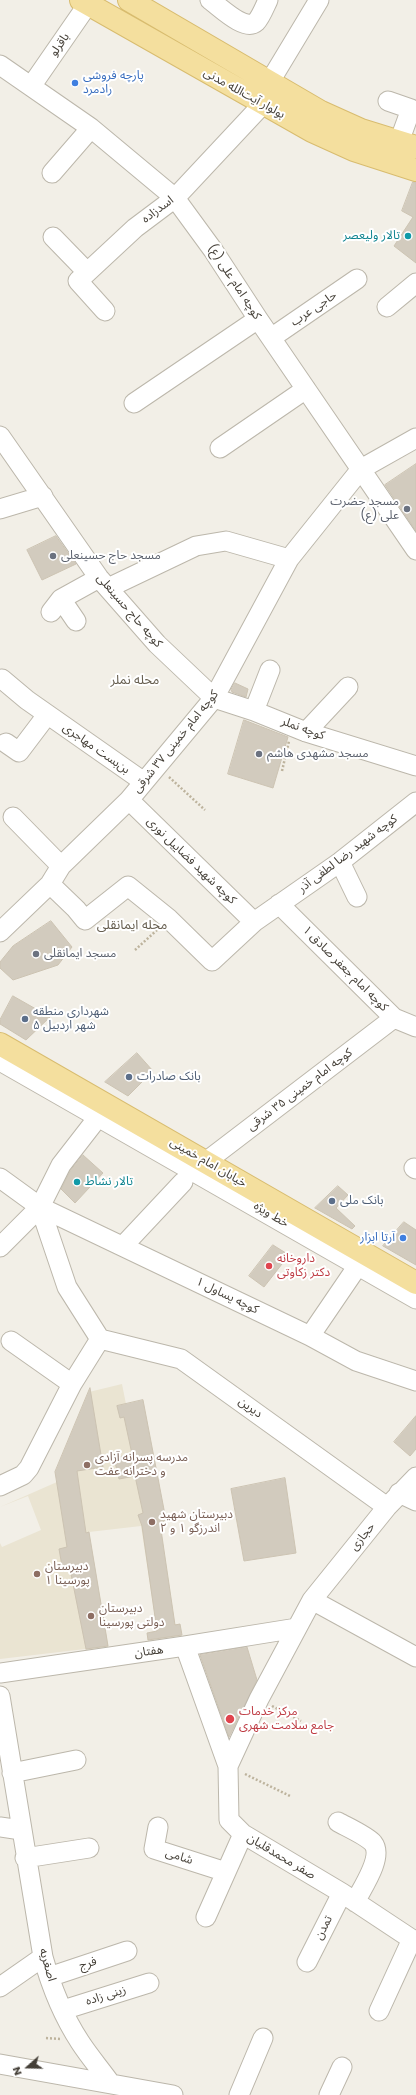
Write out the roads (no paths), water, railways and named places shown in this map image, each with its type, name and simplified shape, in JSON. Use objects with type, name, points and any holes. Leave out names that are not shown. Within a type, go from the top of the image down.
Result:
[{"type":"main road","name":"بولوار آیت‌الله مدنی","points":[[129,0],[269,83],[341,121],[361,130],[408,144]]},
{"type":"main road","name":"بولوار آیت‌الله مدنی","points":[[84,2],[262,105],[312,131],[354,150],[416,170]]},
{"type":"main road","name":"خیابان امام خمینی","points":[[0,1044],[194,1172],[365,1256],[416,1283]]},
{"type":"street","points":[[210,0],[242,24],[249,25],[256,22],[268,0]]},
{"type":"street","points":[[269,83],[319,0]]},
{"type":"street","name":"باقرلو","points":[[32,85],[84,2]]},
{"type":"street","name":"کوچه امام علی (ع)","points":[[0,65],[32,85],[91,128],[175,198],[214,250],[258,319],[416,550]]},
{"type":"street","points":[[388,101],[411,109],[408,144]]},
{"type":"street","name":"اسدزاده","points":[[105,311],[78,281],[135,228],[175,198],[262,105]]},
{"type":"street","points":[[52,173],[91,128]]},
{"type":"street","points":[[53,237],[88,272]]},
{"type":"street","name":"حاجی عرب","points":[[271,338],[357,279]]},
{"type":"street","points":[[387,306],[416,283]]},
{"type":"street","points":[[134,403],[258,319]]},
{"type":"street","points":[[220,448],[306,389]]},
{"type":"street","name":"کوچه حاج حسینعلی","points":[[0,436],[104,583],[157,644],[214,698]]},
{"type":"street","points":[[361,469],[416,438]]},
{"type":"street","name":"کوچه امام خمینی ۳۷ شرقی","points":[[0,931],[50,884],[61,866],[129,800],[214,698],[289,559],[361,469]]},
{"type":"street","points":[[0,509],[43,496]]},
{"type":"street","points":[[76,621],[56,606],[104,583],[196,546],[226,541],[289,559]]},
{"type":"street","points":[[254,710],[270,670]]},
{"type":"street","name":"بن‌بست مهاجری","points":[[2,679],[48,715],[144,782]]},
{"type":"street","points":[[299,728],[348,687]]},
{"type":"street","name":"کوچه نملر","points":[[214,698],[254,710],[299,728],[416,766]]},
{"type":"street","points":[[6,743],[19,752],[48,715]]},
{"type":"street","name":"کوچه شهید فضاییل نوری","points":[[129,800],[254,922]]},
{"type":"street","name":"کوچه شهید رضا لطفی آذر","points":[[50,884],[76,909],[85,920],[128,886],[168,919],[212,961],[254,922],[340,862],[416,802]]},
{"type":"street","points":[[14,817],[61,866]]},
{"type":"street","points":[[340,862],[357,897]]},
{"type":"street","name":"کوچه امام جعفر صادق ۱","points":[[279,904],[394,1018],[416,1027]]},
{"type":"street","name":"کوچه امام خمینی ۳۵ شرقی","points":[[122,1246],[194,1172],[394,1018]]},
{"type":"street","points":[[0,1060],[103,1111],[61,1165],[40,1207],[0,1247]]},
{"type":"street","name":"خط ویژه","points":[[194,1172],[357,1267],[416,1299]]},
{"type":"street","name":"کوچه یساول ۱","points":[[0,1178],[40,1207],[310,1336],[356,1361],[416,1381]]},
{"type":"street","points":[[0,1486],[24,1475],[29,1468],[72,1384],[100,1339],[67,1287],[40,1207]]},
{"type":"street","points":[[310,1336],[357,1267]]},
{"type":"street","name":"دیرین","points":[[100,1339],[181,1358],[393,1500],[416,1501]]},
{"type":"street","points":[[11,1341],[72,1384]]},
{"type":"street","name":"حجازی","points":[[312,1600],[393,1500],[416,1477]]},
{"type":"street","points":[[312,1600],[416,1658]]},
{"type":"street","name":"صفر محمدقلیان","points":[[312,1600],[259,1699],[228,1766],[229,1820],[243,1834],[349,1898],[414,1940]]},
{"type":"street","name":"هفتان","points":[[0,1673],[297,1628]]},
{"type":"street","points":[[185,1646],[228,1766]]},
{"type":"street","name":"اصغریه","points":[[0,1696],[25,1858],[43,1957],[49,1977],[63,2010],[79,2041],[111,2084]]},
{"type":"street","points":[[12,1773],[76,1760]]},
{"type":"street","name":"تمدن","points":[[306,1962],[376,1860],[377,1851],[372,1842],[338,1822]]},
{"type":"street","name":"شامی","points":[[158,1826],[154,1849],[226,1872]]},
{"type":"street","points":[[0,1827],[21,1830]]},
{"type":"street","points":[[206,1917],[243,1834]]},
{"type":"street","points":[[25,1858],[89,1848]]},
{"type":"street","points":[[379,2011],[414,1940]]},
{"type":"street","name":"فرج","points":[[49,1977],[127,1951]]},
{"type":"street","points":[[0,1987],[43,1957]]},
{"type":"street","name":"زینی زاده","points":[[63,2010],[149,1983]]},
{"type":"street","points":[[239,2095],[263,2038]]},
{"type":"street","points":[[61,2076],[76,2070],[82,2062],[79,2041]]},
{"type":"street","points":[[0,2064],[111,2084],[149,2093],[173,2095]]},
{"type":"street","points":[[329,2095],[342,2067]]},
{"type":"place","name":"پارچه فروشی رادمرد","points":[[75,83]]},
{"type":"place","name":"تالار ولیعصر","points":[[408,236]]},
{"type":"place","name":"مسجد حضرت علی (ع)","points":[[407,509]]},
{"type":"place","name":"مسجد حاج حسینعلی","points":[[53,556]]},
{"type":"place","name":"مسجد مشهدی هاشم","points":[[259,754]]},
{"type":"place","name":"مسجد ایمانقلی","points":[[36,954]]},
{"type":"place","name":"شهرداری منطقه ۵ شهر اردبیل","points":[[25,1019]]},
{"type":"place","name":"بانک صادرات","points":[[129,1077]]},
{"type":"place","name":"تالار نشاط","points":[[77,1182]]},
{"type":"place","name":"بانک ملی","points":[[332,1201]]},
{"type":"place","name":"آرتا ابزار","points":[[403,1238]]},
{"type":"place","name":"داروخانه دکتر زکاوتی","points":[[269,1266]]},
{"type":"place","name":"مدرسه پسرانه آزادی و دخترانه عفت","points":[[87,1465]]},
{"type":"place","name":"دبیرستان شهید اندرزگو ۱ و ۲","points":[[152,1522]]},
{"type":"place","name":"دبیرستان پورسینا ۱","points":[[37,1574]]},
{"type":"place","name":"دبیرستان دولتی پورسینا","points":[[91,1616]]},
{"type":"place","name":"مرکز خدمات جامع سلامت شهری","points":[[230,1719]]},
{"type":"district","name":"محله نملر","points":[[135,681]]},
{"type":"district","name":"محله ایمانقلی","points":[[132,926]]}]
